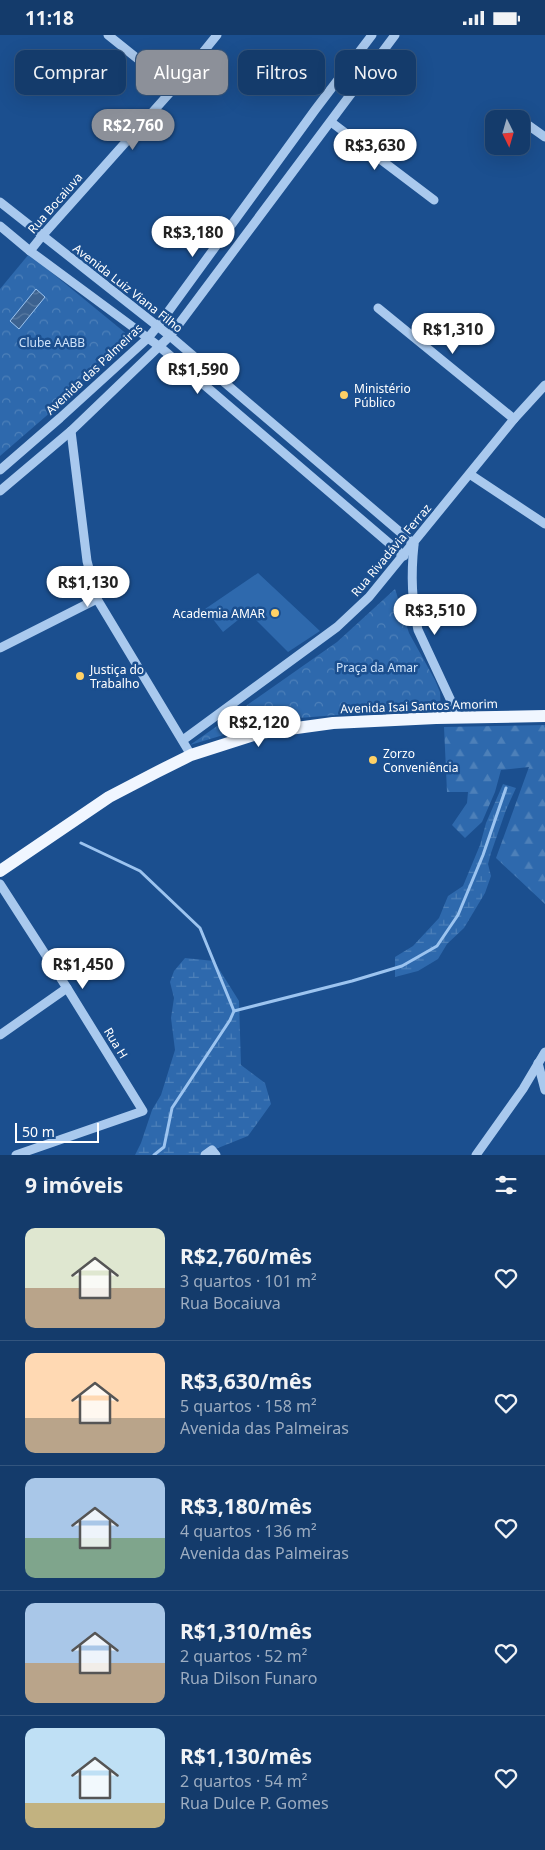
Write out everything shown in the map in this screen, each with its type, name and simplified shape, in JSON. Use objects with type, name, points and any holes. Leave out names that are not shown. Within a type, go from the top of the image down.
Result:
[{"type":"main road","name":"Avenida Isai Santos Amorim","points":[[0,871],[109,797],[191,755],[260,733],[333,723],[545,716]]},
{"type":"street","points":[[108,35],[136,57]]},
{"type":"street","name":"Rua Bocaiuva","points":[[205,50],[217,35]]},
{"type":"street","name":"Avenida das Palmeiras","points":[[0,470],[148,338],[372,35]]},
{"type":"street","points":[[0,491],[71,431],[170,336],[395,35]]},
{"type":"street","name":"Rua Bocaiuva","points":[[30,251],[168,95]]},
{"type":"street","points":[[330,122],[434,200]]},
{"type":"street","points":[[530,126],[545,137]]},
{"type":"street","name":"Avenida Luiz Viana Filho","points":[[0,202],[170,336],[414,544]]},
{"type":"street","points":[[0,225],[30,251],[160,347],[409,555]]},
{"type":"street","points":[[220,241],[233,251]]},
{"type":"street","points":[[378,308],[514,419]]},
{"type":"street","name":"Rua Rivadávia Ferraz","points":[[414,544],[514,419],[545,385]]},
{"type":"street","points":[[71,431],[87,561],[97,599],[191,755]]},
{"type":"street","points":[[471,475],[545,524]]},
{"type":"street","points":[[414,544],[409,555],[418,629],[459,718]]},
{"type":"street","name":"Rua Rivadávia Ferraz","points":[[183,740],[337,627],[409,555]]},
{"type":"street","points":[[0,648],[97,599]]},
{"type":"street","name":"Rua H","points":[[0,884],[68,988],[143,1111],[16,1155]]},
{"type":"street","points":[[0,1035],[68,988]]},
{"type":"street","points":[[476,1155],[523,1089],[545,1053]]},
{"type":"street","points":[[538,1063],[545,1090]]},
{"type":"green space","name":"Clube AABB","points":[[29,254],[134,340],[0,456],[0,289]]},
{"type":"green space","name":"Academia AMAR","points":[[258,573],[320,631],[288,652],[248,612],[223,632],[205,609]]},
{"type":"green space","name":"Praça da Amar","points":[[395,589],[409,633],[440,692],[441,709],[274,720],[190,745],[337,642]]},
{"type":"green space","points":[[545,725],[545,904],[496,858],[529,767],[501,770],[495,792],[482,822],[465,838],[452,825],[467,803],[468,792],[447,792],[444,727]]},
{"type":"green space","points":[[503,784],[516,788],[491,853],[488,864],[491,876],[485,893],[464,928],[447,944],[438,959],[418,971],[395,977],[395,957],[413,946],[439,918],[448,896],[463,886],[480,845],[486,823]]},
{"type":"green space","points":[[185,958],[214,961],[239,1001],[241,1065],[265,1083],[271,1104],[248,1136],[213,1150],[208,1155],[135,1155],[152,1110],[161,1095],[175,1050],[171,1018],[174,998],[170,982],[174,971]]},
{"type":"water","points":[[36,289],[45,297],[19,329],[10,321]]},
{"type":"waterway","points":[[234,1011],[352,981],[402,966],[437,946],[458,915],[483,855],[506,788]]},
{"type":"waterway","points":[[81,843],[140,871],[200,928],[234,1011],[172,1108],[164,1147],[154,1155]]},
{"type":"place","name":"Ministério Público","points":[[344,395]]},
{"type":"place","name":"Academia AMAR","points":[[275,613]]},
{"type":"place","name":"Justiça do Trabalho","points":[[80,676]]},
{"type":"place","name":"Zorzo Conveniência","points":[[373,760]]}]
